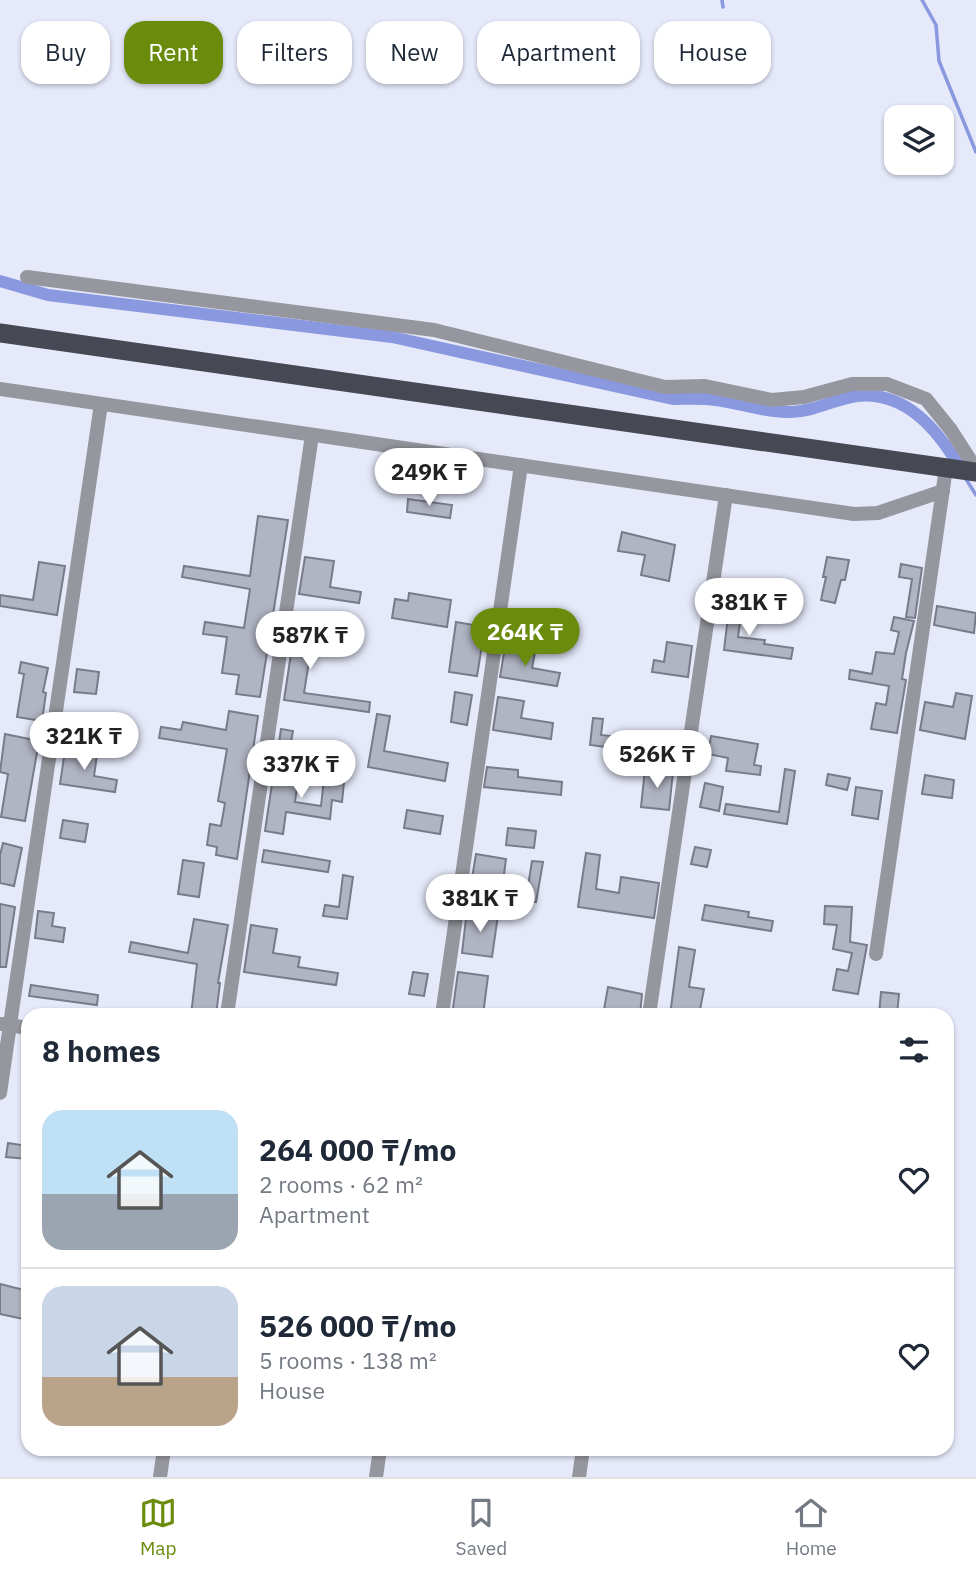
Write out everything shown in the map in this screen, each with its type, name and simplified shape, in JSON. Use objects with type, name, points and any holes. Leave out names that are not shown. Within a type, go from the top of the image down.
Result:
[{"type":"highway","points":[[0,333],[976,471]]},
{"type":"street","points":[[27,277],[434,330],[665,387],[705,386],[772,400],[804,397],[852,384],[887,384],[926,399],[951,430],[976,471]]},
{"type":"street","points":[[0,389],[854,514],[878,513],[943,491]]},
{"type":"street","points":[[0,1093],[5,1025],[101,404]]},
{"type":"street","points":[[228,1008],[312,435]]},
{"type":"street","points":[[443,1008],[521,465]]},
{"type":"street","points":[[876,954],[946,468]]},
{"type":"street","points":[[650,1008],[726,495]]},
{"type":"street","points":[[159,1477],[163,1456]]},
{"type":"street","points":[[376,1477],[379,1456]]},
{"type":"street","points":[[579,1477],[582,1456]]},
{"type":"building","points":[[408,499],[452,505],[450,518],[407,512]]},
{"type":"building","points":[[258,516],[288,520],[260,697],[236,694],[239,675],[222,673],[227,637],[203,634],[205,622],[244,628],[250,589],[182,577],[184,566],[250,576]]},
{"type":"building","points":[[622,532],[675,545],[669,581],[641,575],[645,555],[618,551]]},
{"type":"building","points":[[305,557],[334,561],[330,587],[361,592],[359,603],[299,594]]},
{"type":"building","points":[[827,557],[849,560],[845,580],[841,580],[835,603],[821,600]]},
{"type":"building","points":[[39,562],[65,566],[57,615],[0,606],[0,595],[33,600]]},
{"type":"building","points":[[901,564],[922,568],[915,618],[906,617],[912,579],[899,577]]},
{"type":"building","points":[[409,593],[451,600],[447,627],[392,618],[395,599],[408,601]]},
{"type":"building","points":[[730,600],[743,601],[738,637],[765,640],[764,644],[793,648],[791,659],[724,650]]},
{"type":"building","points":[[937,606],[976,613],[974,633],[934,625]]},
{"type":"building","points":[[297,614],[316,617],[304,693],[370,702],[369,712],[284,700]]},
{"type":"building","points":[[894,617],[914,621],[902,679],[906,680],[897,733],[871,729],[876,703],[886,705],[889,686],[849,679],[850,670],[872,674],[876,652],[894,654],[899,632],[891,630]]},
{"type":"building","points":[[456,622],[485,627],[477,676],[449,672]]},
{"type":"building","points":[[667,642],[692,646],[688,677],[652,672],[654,660],[664,662]]},
{"type":"building","points":[[505,647],[535,652],[532,668],[560,673],[557,686],[500,677]]},
{"type":"building","points":[[21,662],[48,668],[43,692],[46,693],[42,721],[17,717],[24,674],[19,673]]},
{"type":"building","points":[[77,669],[99,672],[96,694],[74,692]]},
{"type":"building","points":[[455,692],[472,695],[467,725],[451,722]]},
{"type":"building","points":[[956,693],[972,696],[965,739],[920,730],[925,702],[953,707]]},
{"type":"building","points":[[498,697],[524,701],[521,718],[553,723],[551,739],[493,730]]},
{"type":"building","points":[[229,711],[258,716],[237,859],[216,855],[217,847],[207,845],[210,824],[221,826],[225,803],[218,801],[227,749],[159,738],[161,727],[181,730],[183,722],[226,730]]},
{"type":"building","points":[[377,714],[390,716],[384,751],[448,763],[445,781],[368,767]]},
{"type":"building","points":[[593,718],[603,719],[601,735],[658,742],[659,731],[678,733],[678,753],[651,750],[650,753],[590,745]]},
{"type":"building","points":[[281,729],[293,731],[290,747],[330,753],[328,764],[277,756]]},
{"type":"building","points":[[5,734],[39,741],[25,821],[1,817],[8,774],[0,772]]},
{"type":"building","points":[[711,736],[758,744],[754,765],[761,766],[760,775],[726,771],[728,758],[708,754]]},
{"type":"building","points":[[65,750],[97,755],[94,776],[117,780],[115,792],[60,784]]},
{"type":"building","points":[[487,767],[518,770],[518,777],[562,782],[561,795],[484,787]]},
{"type":"building","points":[[645,769],[673,772],[669,810],[641,807]]},
{"type":"building","points":[[785,769],[795,771],[787,824],[724,814],[726,804],[779,812]]},
{"type":"building","points":[[325,770],[345,772],[342,802],[332,800],[330,819],[286,812],[283,834],[265,831],[273,777],[298,780],[295,802],[321,806]]},
{"type":"building","points":[[828,774],[850,778],[847,790],[826,785]]},
{"type":"building","points":[[925,775],[954,780],[952,798],[922,794]]},
{"type":"building","points":[[705,783],[723,787],[719,811],[700,807]]},
{"type":"building","points":[[856,787],[882,791],[878,819],[852,815]]},
{"type":"building","points":[[407,810],[443,816],[440,834],[404,828]]},
{"type":"building","points":[[63,820],[88,824],[85,842],[60,838]]},
{"type":"building","points":[[508,828],[536,831],[534,848],[506,845]]},
{"type":"building","points":[[3,843],[22,848],[14,886],[0,883]]},
{"type":"building","points":[[695,847],[711,850],[707,867],[691,864]]},
{"type":"building","points":[[264,850],[330,861],[328,872],[262,862]]},
{"type":"building","points":[[586,853],[600,855],[596,889],[619,893],[621,877],[659,883],[654,918],[578,907]]},
{"type":"building","points":[[476,854],[506,859],[503,882],[528,886],[532,861],[543,862],[536,902],[470,891]]},
{"type":"building","points":[[183,860],[204,863],[199,897],[178,894]]},
{"type":"building","points":[[343,875],[353,877],[347,919],[323,916],[325,905],[339,907]]},
{"type":"building","points":[[0,904],[15,907],[6,967],[0,967]]},
{"type":"building","points":[[705,905],[749,912],[748,917],[773,921],[771,931],[702,920]]},
{"type":"building","points":[[825,906],[852,907],[850,942],[867,945],[858,994],[833,990],[837,969],[848,971],[852,953],[833,949],[837,925],[824,924]]},
{"type":"building","points":[[467,910],[498,915],[492,957],[462,953]]},
{"type":"building","points":[[38,911],[54,913],[52,926],[65,928],[63,942],[35,938]]},
{"type":"building","points":[[194,919],[228,925],[218,983],[217,1008],[192,1008],[197,964],[129,952],[131,942],[188,953]]},
{"type":"building","points":[[251,925],[277,929],[273,953],[300,957],[298,967],[338,973],[336,985],[244,972]]},
{"type":"building","points":[[679,947],[695,950],[689,987],[704,989],[700,1008],[671,1008]]},
{"type":"building","points":[[413,972],[428,974],[424,996],[409,994]]},
{"type":"building","points":[[458,972],[488,976],[484,1008],[453,1008]]},
{"type":"building","points":[[31,985],[98,995],[97,1005],[29,996]]},
{"type":"building","points":[[608,987],[642,994],[641,1008],[604,1008]]},
{"type":"building","points":[[881,992],[899,994],[898,1008],[880,1008]]},
{"type":"building","points":[[8,1143],[21,1145],[21,1158],[6,1157]]},
{"type":"building","points":[[0,1284],[21,1289],[21,1318],[0,1314]]},
{"type":"waterway","points":[[722,0],[723,7]]},
{"type":"waterway","points":[[922,0],[936,25],[939,61],[976,152]]},
{"type":"waterway","points":[[0,281],[48,295],[392,337],[673,399],[711,399],[790,412],[857,396],[875,396],[891,400],[919,416],[942,440],[960,468]]},
{"type":"waterway","points":[[966,479],[976,495]]}]
